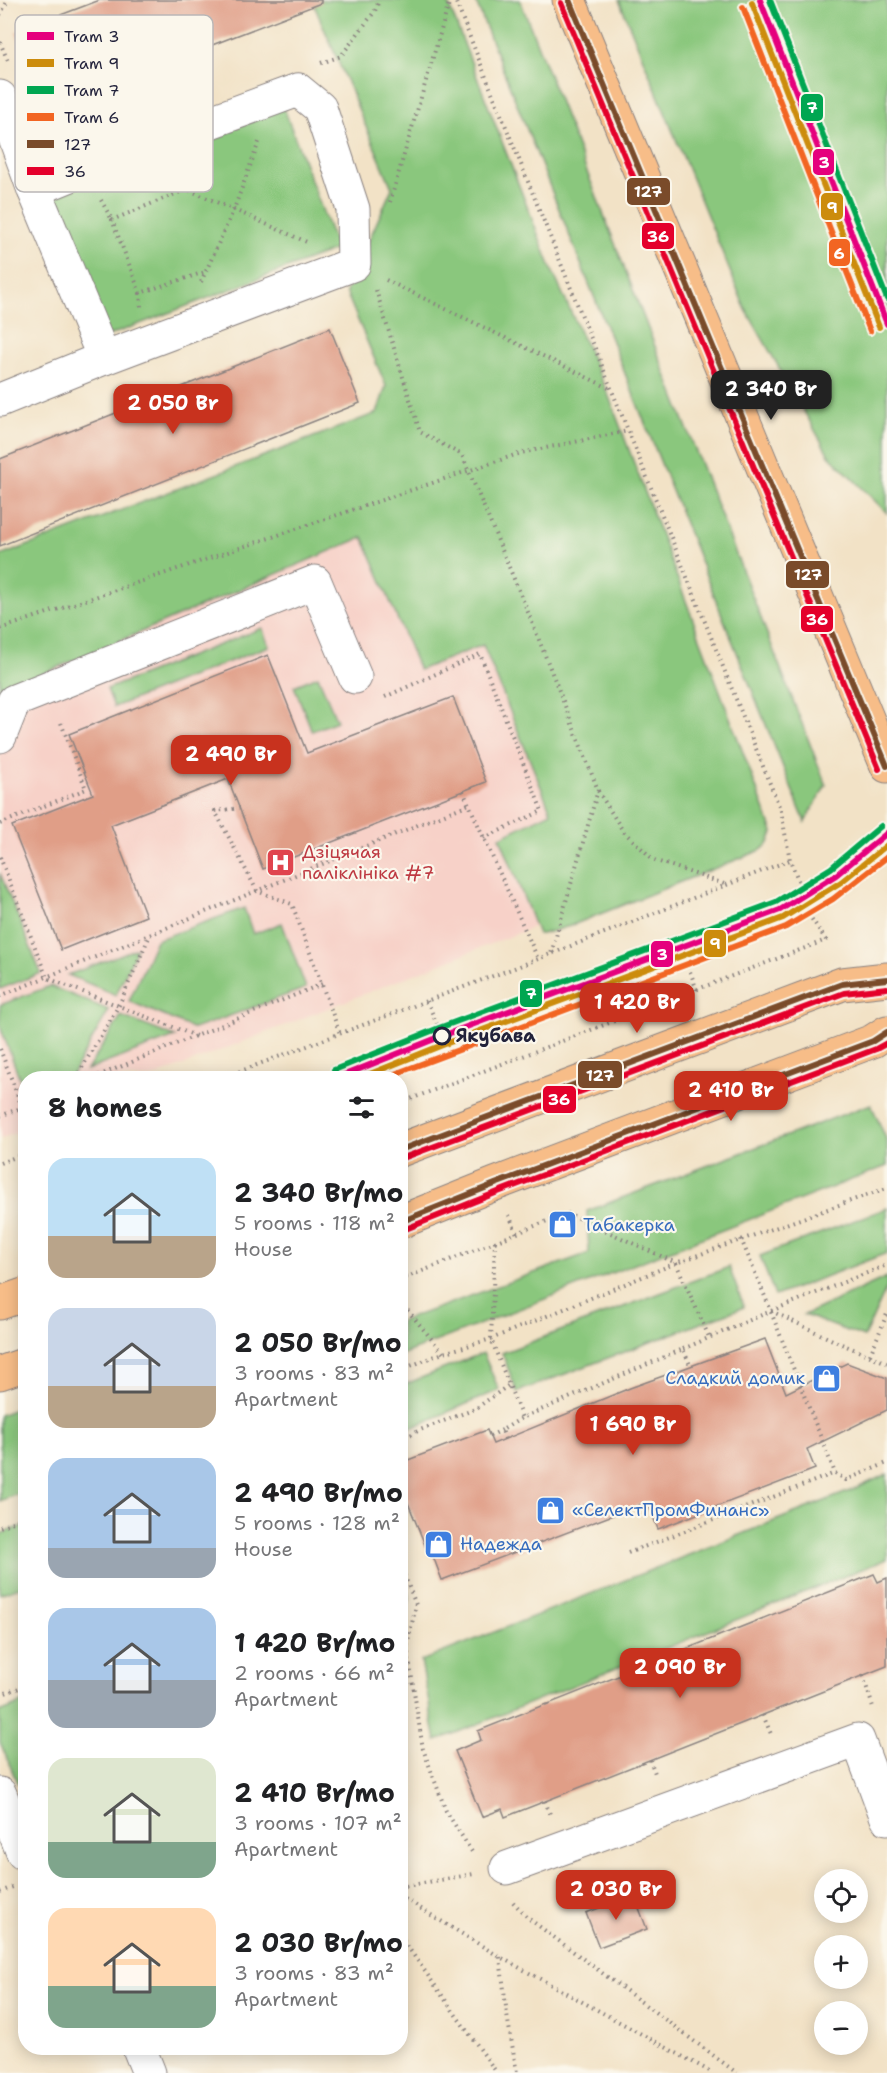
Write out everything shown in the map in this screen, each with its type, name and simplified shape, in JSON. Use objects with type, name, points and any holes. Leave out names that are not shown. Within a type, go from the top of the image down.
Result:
[{"type":"main road","points":[[569,0],[887,766]]},
{"type":"main road","points":[[408,1147],[842,984],[887,979]]},
{"type":"main road","points":[[408,1219],[873,1041],[887,1032]]},
{"type":"main road","points":[[0,1303],[18,1297]]},
{"type":"main road","points":[[0,1373],[18,1367]]},
{"type":"lane","points":[[0,400],[208,318],[362,268],[352,209],[320,108],[298,90],[213,121]]},
{"type":"lane","points":[[0,97],[15,138]]},
{"type":"lane","points":[[35,192],[104,358]]},
{"type":"lane","points":[[0,736],[14,701],[315,582],[355,677]]},
{"type":"lane","points":[[507,1868],[858,1740],[887,1818]]},
{"type":"lane","points":[[0,1794],[16,1855]]},
{"type":"lane","points":[[142,2055],[149,2073]]},
{"type":"path","points":[[0,15],[8,0]]},
{"type":"path","points":[[390,204],[450,0]]},
{"type":"path","points":[[408,1100],[826,940],[808,915],[805,897],[790,860],[781,811],[455,0]]},
{"type":"path","points":[[179,192],[112,220],[140,293],[206,272]]},
{"type":"path","points":[[193,192],[362,268],[612,390]]},
{"type":"path","points":[[208,318],[198,288],[234,209]]},
{"type":"path","points":[[362,268],[420,432],[462,455],[530,617],[597,790],[623,831],[654,860],[729,885]]},
{"type":"path","points":[[0,629],[521,453],[628,431]]},
{"type":"path","points":[[384,697],[480,654],[542,811],[484,838]]},
{"type":"path","points":[[0,824],[86,789],[60,721],[60,715]]},
{"type":"path","points":[[463,790],[538,959]]},
{"type":"path","points":[[551,954],[597,790]]},
{"type":"path","points":[[0,996],[469,804]]},
{"type":"path","points":[[240,808],[215,811],[257,891],[292,904],[340,1034]]},
{"type":"path","points":[[0,857],[47,978],[196,1036]]},
{"type":"path","points":[[241,1071],[538,959],[790,860]]},
{"type":"path","points":[[80,1071],[118,1005],[150,934]]},
{"type":"path","points":[[688,966],[697,990]]},
{"type":"path","points":[[110,1071],[323,984]]},
{"type":"path","points":[[427,1001],[442,1036]]},
{"type":"path","points":[[0,1049],[18,1092]]},
{"type":"path","points":[[0,1116],[18,1108]]},
{"type":"path","points":[[0,1163],[18,1156]]},
{"type":"path","points":[[408,1367],[443,1353],[491,1339],[676,1263],[887,1188]]},
{"type":"path","points":[[408,1277],[567,1213],[676,1263],[709,1337]]},
{"type":"path","points":[[741,1239],[835,1473],[846,1480],[887,1462]]},
{"type":"path","points":[[495,1241],[491,1339],[522,1418]]},
{"type":"path","points":[[490,1436],[522,1418],[709,1337],[887,1265]]},
{"type":"path","points":[[408,1311],[443,1353]]},
{"type":"path","points":[[771,1311],[839,1344],[887,1363]]},
{"type":"path","points":[[870,1355],[887,1314]]},
{"type":"path","points":[[683,1349],[691,1366]]},
{"type":"path","points":[[408,1436],[475,1409],[509,1385]]},
{"type":"path","points":[[502,1430],[505,1439]]},
{"type":"path","points":[[628,1553],[835,1473]]},
{"type":"path","points":[[0,1527],[18,1520]]},
{"type":"path","points":[[408,1584],[416,1605],[408,1643]]},
{"type":"path","points":[[863,1676],[873,1708]]},
{"type":"path","points":[[0,1695],[18,1688]]},
{"type":"path","points":[[763,1715],[772,1736]]},
{"type":"path","points":[[408,1886],[507,1868]]},
{"type":"path","points":[[408,1901],[500,1957],[713,2073]]},
{"type":"path","points":[[408,1947],[497,2073]]},
{"type":"path","points":[[500,1957],[517,2073]]},
{"type":"shaded area","name":"Дзіцячая паліклініка #7","points":[[369,530],[506,604],[583,800],[541,924],[169,1071],[18,1071],[18,1132],[0,1139],[0,681]]},
{"type":"green space","points":[[312,0],[447,0],[551,268],[608,394],[773,832],[769,843],[761,850],[570,926],[542,934],[538,934],[500,837],[551,812],[483,645],[419,670],[363,537],[0,692],[0,556],[377,413],[386,386],[346,292],[392,188]]},
{"type":"green space","points":[[475,0],[520,0],[826,785],[805,822]]},
{"type":"green space","points":[[619,0],[887,0],[887,513],[829,455],[745,308]]},
{"type":"green space","points":[[283,106],[337,249],[108,336],[54,192],[213,192],[213,132]]},
{"type":"green space","points":[[262,628],[269,646],[114,707],[107,689]]},
{"type":"green space","points":[[318,676],[337,721],[312,731],[294,686]]},
{"type":"green space","points":[[0,873],[41,973],[0,989]]},
{"type":"green space","points":[[244,908],[253,934],[282,923],[306,988],[194,1029],[129,1001],[156,940]]},
{"type":"green space","points":[[137,948],[116,995],[68,975]]},
{"type":"green space","points":[[50,986],[109,1010],[74,1071],[18,1071],[18,1074],[0,1026],[0,1005]]},
{"type":"green space","points":[[121,1016],[175,1037],[87,1070]]},
{"type":"green space","points":[[871,1104],[887,1141],[887,1166],[408,1352],[408,1318],[589,1253],[587,1211]]},
{"type":"green space","points":[[887,1208],[887,1253],[775,1296],[760,1256]]},
{"type":"green space","points":[[729,1267],[744,1307],[517,1392],[502,1353]]},
{"type":"green space","points":[[887,1277],[887,1287],[864,1337],[804,1315]]},
{"type":"green space","points":[[483,1353],[499,1390],[408,1429],[408,1383]]},
{"type":"green space","points":[[18,1408],[18,1494],[0,1501],[0,1415]]},
{"type":"green space","points":[[887,1474],[887,1559],[436,1741],[421,1661],[855,1489]]},
{"type":"green space","points":[[18,1528],[18,1588],[0,1594],[0,1534]]},
{"type":"green space","points":[[18,1704],[18,1783],[0,1742],[0,1712]]},
{"type":"building","points":[[100,0],[321,0],[321,3],[213,45],[213,15],[61,15]]},
{"type":"building","points":[[330,328],[360,403],[0,546],[0,459]]},
{"type":"building","points":[[268,655],[307,753],[453,697],[486,782],[263,869],[228,779],[111,825],[146,916],[61,950],[12,826],[93,794],[69,734]]},
{"type":"building","points":[[765,1339],[786,1393],[847,1363],[887,1378],[887,1410],[807,1449],[815,1469],[658,1529],[647,1502],[442,1580],[430,1548],[427,1550],[408,1503],[408,1460],[487,1430],[493,1444],[630,1388]]},
{"type":"building","points":[[874,1574],[878,1582],[887,1578],[887,1666],[505,1817],[502,1809],[482,1817],[455,1751],[481,1740],[478,1731]]},
{"type":"building","points":[[634,1895],[647,1929],[599,1947],[586,1913]]},
{"type":"tram line","name":"3","points":[[760,0],[887,324]]},
{"type":"tram line","name":"7","points":[[770,0],[887,299]]},
{"type":"tram line","name":"9","points":[[752,3],[879,327]]},
{"type":"tram line","name":"6","points":[[743,7],[870,331]]},
{"type":"tram line","name":"7","points":[[334,1070],[439,1028],[776,902],[831,868],[881,826]]},
{"type":"tram line","name":"3","points":[[354,1071],[780,910],[836,875],[887,833]]},
{"type":"tram line","name":"9","points":[[378,1071],[783,918],[841,882],[887,845]]},
{"type":"tram line","name":"6","points":[[403,1071],[786,927],[833,899],[887,857]]},
{"type":"transit line","name":"127","points":[[569,0],[887,766]]},
{"type":"transit line","name":"36","points":[[561,3],[879,769]]},
{"type":"transit line","name":"127","points":[[408,1147],[842,984],[887,979]]},
{"type":"transit line","name":"36","points":[[408,1156],[844,993],[887,988]]},
{"type":"transit line","name":"127","points":[[408,1219],[873,1041],[887,1032]]},
{"type":"transit line","name":"36","points":[[408,1228],[887,1043]]},
{"type":"place","name":"Дзіцячая паліклініка #7","points":[[281,862]]},
{"type":"place","name":"Якубава","points":[[442,1036]]},
{"type":"place","name":"Табакерка","points":[[562,1225]]},
{"type":"place","name":"Сладкий домик","points":[[826,1378]]},
{"type":"place","name":"«СелектПромФинанс»","points":[[551,1510]]},
{"type":"place","name":"Надежда","points":[[439,1544]]}]
